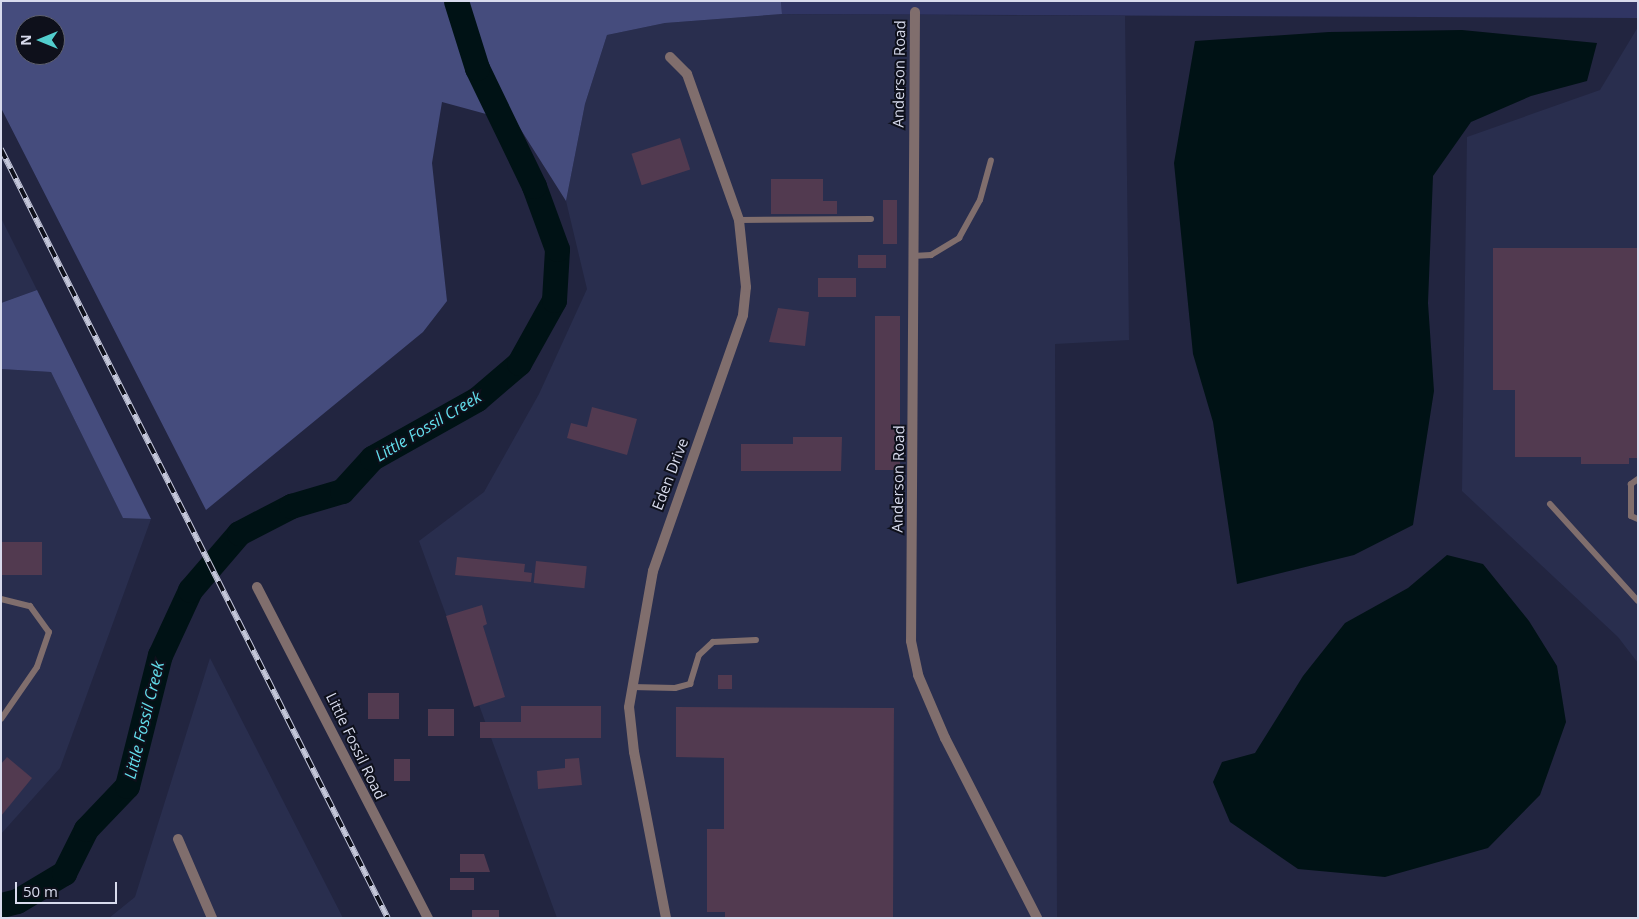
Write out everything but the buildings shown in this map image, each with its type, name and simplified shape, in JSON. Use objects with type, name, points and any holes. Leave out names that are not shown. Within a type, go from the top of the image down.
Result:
[{"type":"street","name":"Anderson Road","points":[[915,12],[911,641],[918,675],[945,738],[1037,918]]},
{"type":"street","name":"Eden Drive","points":[[666,918],[634,752],[629,707],[653,571],[743,315],[746,259],[739,220],[687,74],[670,57]]},
{"type":"street","name":"Little Fossil Road","points":[[257,587],[428,918]]},
{"type":"street","points":[[178,839],[212,918]]},
{"type":"lane","points":[[913,256],[931,255],[959,238],[980,200],[990,160]]},
{"type":"lane","points":[[739,220],[871,219]]},
{"type":"lane","points":[[1638,479],[1630,484],[1632,516],[1638,519]]},
{"type":"lane","points":[[1550,504],[1638,601]]},
{"type":"lane","points":[[1,599],[30,606],[49,632],[37,667],[1,719]]},
{"type":"lane","points":[[632,687],[675,688],[690,684],[699,655],[713,642],[756,640]]},
{"type":"shaded area","points":[[1,1],[781,1],[782,14],[665,23],[607,35],[585,104],[566,201],[516,122],[442,102],[432,163],[447,301],[423,332],[206,510],[1,108]]},
{"type":"shaded area","points":[[781,1],[1638,1],[1638,18],[782,14]]},
{"type":"shaded area","points":[[782,14],[1125,16],[1129,340],[1055,344],[1057,918],[557,918],[419,541],[484,492],[539,394],[587,289],[566,201],[585,104],[607,35],[665,23]]},
{"type":"shaded area","points":[[1638,27],[1638,663],[1618,637],[1462,491],[1467,137],[1600,90]]},
{"type":"shaded area","points":[[1462,30],[1597,43],[1587,81],[1531,96],[1471,122],[1433,176],[1428,303],[1434,391],[1413,525],[1354,555],[1237,584],[1213,422],[1193,354],[1174,163],[1195,41],[1329,32]]},
{"type":"shaded area","points":[[1,218],[37,290],[1,303]]},
{"type":"shaded area","points":[[37,290],[151,519],[123,518],[51,372],[1,369],[1,303]]},
{"type":"shaded area","points":[[1,369],[51,372],[123,517],[151,519],[60,768],[1,834]]},
{"type":"shaded area","points":[[1447,555],[1483,564],[1529,621],[1557,666],[1566,722],[1540,795],[1488,848],[1385,877],[1298,869],[1230,822],[1213,782],[1222,762],[1255,753],[1303,676],[1345,623],[1408,588]]},
{"type":"shaded area","points":[[210,658],[343,918],[109,918],[135,897]]},
{"type":"waterway","name":"Little Fossil Creek","points":[[1,905],[17,901],[64,873],[86,829],[127,786],[160,655],[190,590],[239,533],[291,506],[342,491],[372,458],[477,399],[519,363],[554,300],[557,249],[534,186],[477,68],[456,1]]},
{"type":"railway","points":[[1,149],[388,918]]}]
